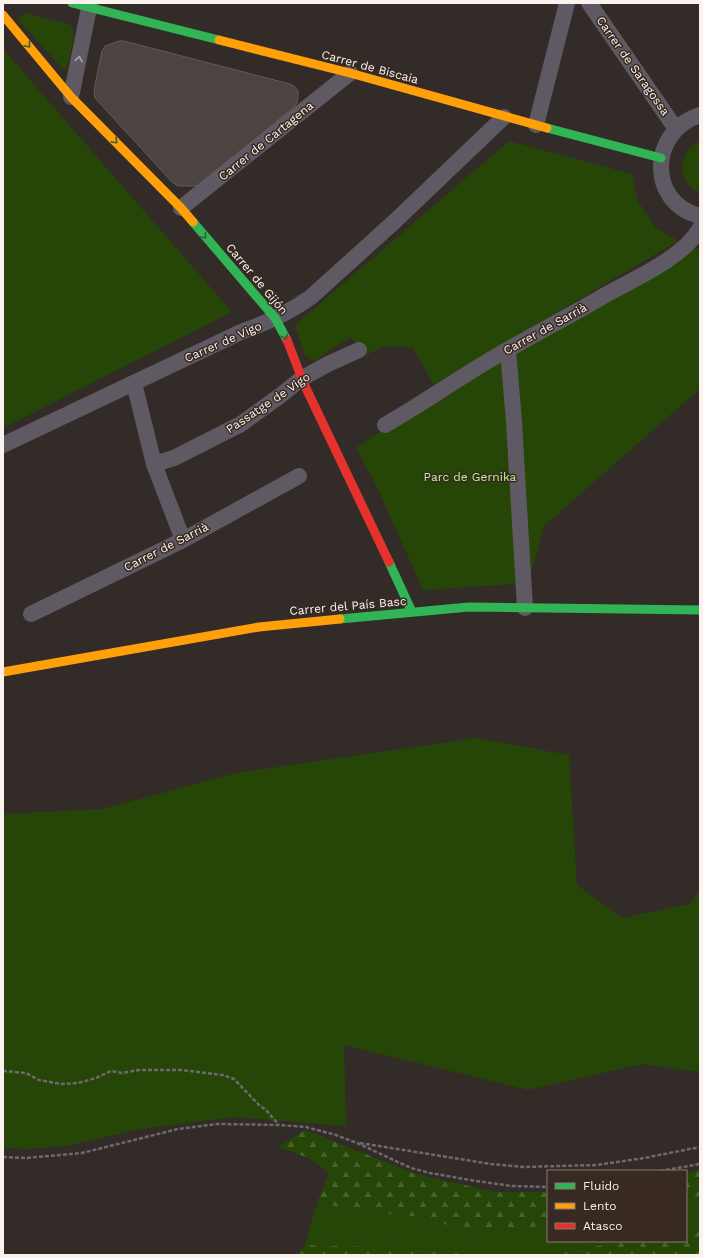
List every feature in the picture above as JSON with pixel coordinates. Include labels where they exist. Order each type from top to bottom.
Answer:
[{"type":"street","name":"Carrer de Biscaia","points":[[72,3],[90,5],[350,73],[504,117],[661,158]]},
{"type":"street","points":[[536,125],[567,3]]},
{"type":"street","name":"Carrer de Saragossa","points":[[589,3],[676,129]]},
{"type":"street","points":[[71,97],[90,5]]},
{"type":"street","name":"Carrer de Gijón","points":[[3,15],[71,97],[181,208],[275,318],[283,330],[301,379],[412,612]]},
{"type":"street","name":"Carrer de Cartagena","points":[[181,208],[350,73]]},
{"type":"street","points":[[700,112],[687,120],[669,137],[661,158],[662,179],[671,197],[686,211],[700,216]]},
{"type":"street","name":"Carrer de Vigo","points":[[3,445],[240,332],[289,312],[311,297],[394,222],[504,117]]},
{"type":"street","name":"Carrer de Sarrià","points":[[385,425],[417,407],[431,396],[508,350],[668,260],[698,236]]},
{"type":"street","name":"Passatge de Vigo","points":[[154,464],[174,458],[241,424],[301,379],[328,364],[359,350]]},
{"type":"street","points":[[508,350],[514,422],[525,608]]},
{"type":"street","points":[[134,383],[154,464],[183,540]]},
{"type":"street","name":"Carrer de Sarrià","points":[[31,614],[183,540],[299,476]]},
{"type":"street","name":"Carrer del País Basc","points":[[3,672],[259,626],[412,612],[469,607],[700,610]]},
{"type":"path","points":[[3,1071],[26,1074],[39,1080],[61,1084],[78,1083],[96,1078],[111,1071],[122,1073],[147,1070],[181,1070],[223,1075],[234,1079],[259,1105],[266,1110],[278,1125]]},
{"type":"path","points":[[3,1157],[26,1158],[82,1153],[178,1129],[218,1124],[278,1125],[306,1127],[336,1135],[411,1168],[476,1181],[512,1186],[547,1187]]},
{"type":"path","points":[[357,1143],[492,1164],[524,1167],[597,1165],[700,1147]]},
{"type":"path","points":[[666,1170],[700,1164]]},
{"type":"green space","points":[[26,13],[71,25],[73,29],[73,40],[66,69],[63,69],[19,21],[20,16]]},
{"type":"green space","points":[[3,49],[232,312],[3,428]]},
{"type":"green space","points":[[509,141],[632,174],[638,201],[656,228],[678,241],[434,385],[413,348],[385,346],[364,356],[351,337],[314,361],[305,356],[295,325]]},
{"type":"green space","points":[[700,141],[700,193],[692,188],[687,182],[682,167],[683,159],[687,152],[692,146]]},
{"type":"green space","name":"Parc de Gernika","points":[[690,249],[700,249],[700,389],[544,526],[528,583],[423,590],[377,487],[356,448],[423,402]]},
{"type":"green space","points":[[477,738],[569,755],[577,885],[622,918],[690,904],[700,890],[700,1072],[642,1064],[528,1090],[344,1045],[346,1126],[233,1117],[140,1129],[67,1146],[28,1149],[3,1148],[3,814],[102,809],[236,773]]},
{"type":"green space","points":[[305,1130],[416,1174],[495,1192],[547,1192],[547,1223],[524,1230],[470,1233],[424,1217],[372,1213],[317,1203],[329,1173],[311,1159],[278,1147]]},
{"type":"green space","points":[[700,1169],[700,1196],[687,1198],[687,1173]]},
{"type":"green space","points":[[700,1196],[700,1229],[687,1232],[687,1198]]},
{"type":"green space","points":[[317,1203],[372,1213],[424,1217],[470,1233],[524,1230],[547,1223],[547,1242],[621,1242],[544,1255],[474,1255],[415,1248],[305,1245]]},
{"type":"green space","points":[[700,1229],[700,1255],[544,1255],[621,1242],[687,1242],[687,1232]]},
{"type":"green space","points":[[305,1245],[415,1248],[474,1255],[297,1255]]},
{"type":"building","points":[[119,41],[124,41],[290,84],[298,91],[297,103],[200,185],[178,186],[172,182],[95,98],[94,90],[102,51],[105,46]]},
{"type":"traffic: fast","points":[[72,3],[219,40]]},
{"type":"traffic: fast","points":[[547,128],[661,158]]},
{"type":"traffic: fast","points":[[193,222],[275,318],[287,340]]},
{"type":"traffic: fast","points":[[389,562],[412,612]]},
{"type":"traffic: fast","points":[[340,619],[469,607],[700,610]]},
{"type":"traffic: slow","points":[[3,15],[71,97],[193,222]]},
{"type":"traffic: slow","points":[[219,40],[350,73],[547,128]]},
{"type":"traffic: slow","points":[[3,672],[259,627],[340,619]]},
{"type":"traffic: jam","points":[[287,340],[304,384],[389,562]]}]
